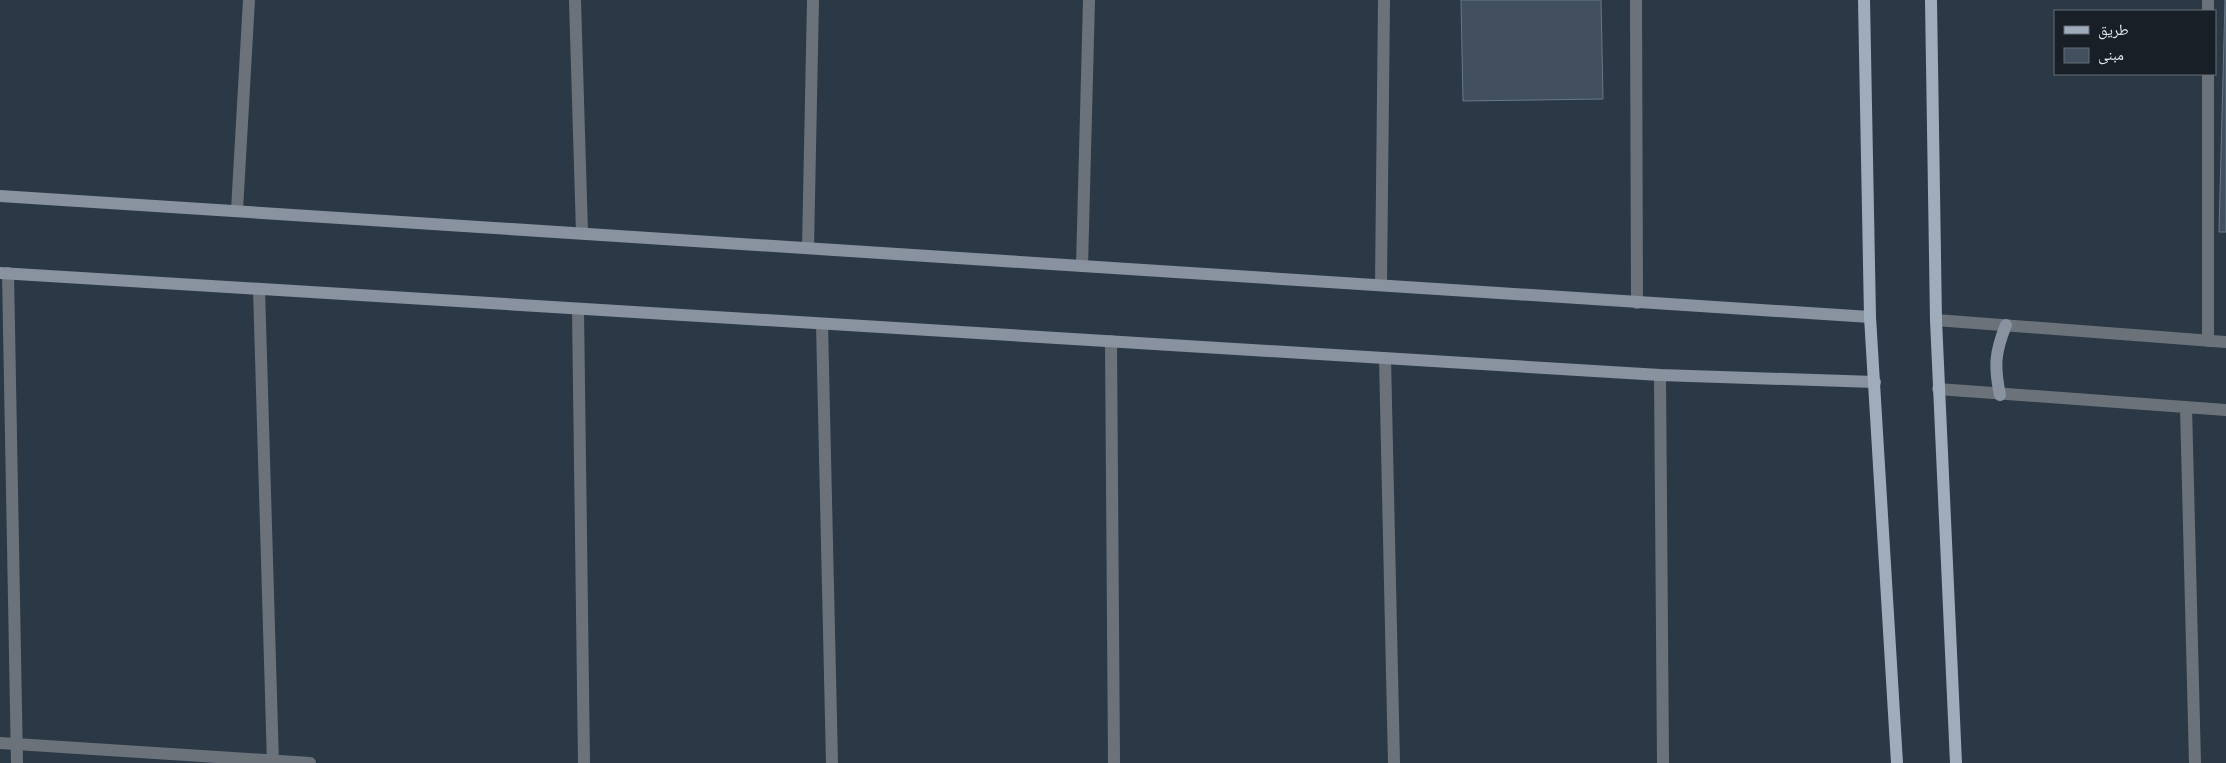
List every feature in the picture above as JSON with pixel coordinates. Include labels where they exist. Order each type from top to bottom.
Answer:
[{"type":"main road","points":[[1864,0],[1870,317],[1897,763]]},
{"type":"main road","points":[[1931,0],[1938,389],[1956,763]]},
{"type":"street","points":[[237,210],[249,0]]},
{"type":"street","points":[[575,0],[582,233]]},
{"type":"street","points":[[808,248],[813,0]]},
{"type":"street","points":[[1082,266],[1089,0]]},
{"type":"street","points":[[1381,285],[1384,0]]},
{"type":"street","points":[[1636,0],[1637,303]]},
{"type":"street","points":[[2208,75],[2208,341]]},
{"type":"street","points":[[0,196],[1870,317]]},
{"type":"street","points":[[17,763],[4,273],[1660,375],[1875,382]]},
{"type":"street","points":[[259,289],[273,762]]},
{"type":"street","points":[[578,309],[584,763]]},
{"type":"street","points":[[1936,320],[2226,342]]},
{"type":"street","points":[[822,324],[832,763]]},
{"type":"street","points":[[2000,395],[1995,369],[1997,347],[2006,325]]},
{"type":"street","points":[[1110,341],[1114,763]]},
{"type":"street","points":[[1385,358],[1394,763]]},
{"type":"street","points":[[1660,375],[1663,763]]},
{"type":"street","points":[[1938,389],[2226,410]]},
{"type":"street","points":[[2186,407],[2195,763]]},
{"type":"street","points":[[0,743],[310,763]]},
{"type":"building","points":[[1461,0],[1601,0],[1603,99],[1463,101]]},
{"type":"building","points":[[2225,0],[2226,232],[2219,232]]}]
